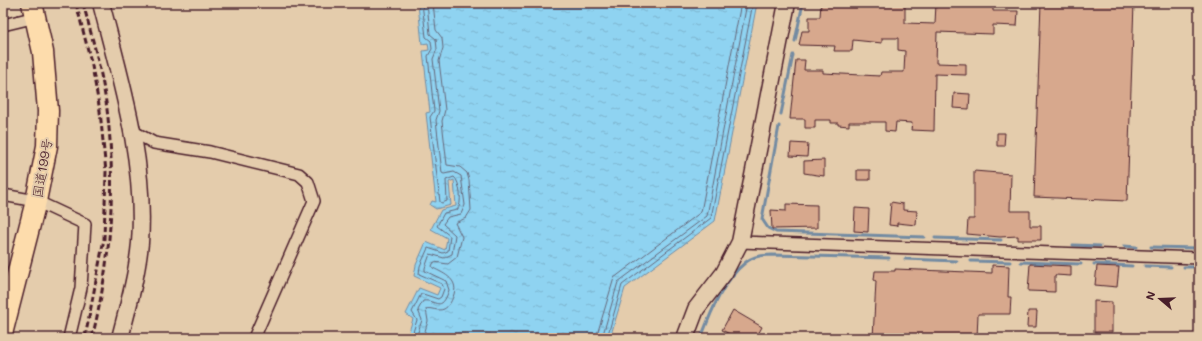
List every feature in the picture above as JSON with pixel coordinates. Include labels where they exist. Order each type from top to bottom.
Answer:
[{"type":"highway","name":"国道199号","points":[[3,290],[32,200],[47,146],[48,111],[43,52],[28,11]]},
{"type":"highway","name":"国道199号","points":[[4,324],[32,200]]},
{"type":"street","points":[[100,3],[134,132],[142,202],[140,243],[135,277],[120,338]]},
{"type":"street","points":[[685,338],[696,309],[724,273],[740,242],[787,3]]},
{"type":"street","points":[[3,25],[28,11]]},
{"type":"street","points":[[134,132],[154,143],[210,152],[298,174],[308,182],[314,201],[254,338]]},
{"type":"street","points":[[3,195],[32,200],[85,224],[80,288],[69,338]]},
{"type":"street","points":[[740,242],[1199,258]]},
{"type":"water","points":[[415,3],[757,3],[715,221],[625,288],[610,338],[407,338],[413,319],[406,314],[419,288],[437,295],[440,288],[414,276],[416,265],[426,242],[445,250],[447,238],[431,229],[441,210],[456,206],[454,180],[449,182],[451,205],[436,209],[430,205],[432,201],[436,202],[426,113],[430,112],[423,51],[429,50],[428,43],[422,44],[418,4]]},
{"type":"building","points":[[821,3],[905,3],[905,23],[935,24],[936,3],[993,3],[993,11],[1018,11],[1017,26],[993,25],[993,34],[937,32],[936,63],[966,64],[966,75],[935,74],[934,131],[911,130],[912,123],[896,122],[895,132],[885,131],[885,122],[849,122],[849,126],[831,123],[831,120],[815,120],[815,128],[805,128],[805,119],[790,119],[796,60],[805,60],[804,70],[823,70],[823,73],[880,76],[881,72],[904,72],[905,51],[898,50],[898,38],[882,38],[882,43],[853,40],[852,51],[834,51],[835,46],[799,45],[802,31],[809,31],[809,17],[820,17]]},
{"type":"building","points":[[1041,3],[1134,3],[1127,201],[1034,197]]},
{"type":"building","points":[[954,93],[970,94],[969,109],[953,108]]},
{"type":"building","points":[[997,133],[1005,133],[1004,146],[997,146]]},
{"type":"building","points":[[791,143],[808,144],[807,157],[790,156]]},
{"type":"building","points":[[824,160],[824,176],[804,173],[804,161]]},
{"type":"building","points":[[857,170],[870,170],[870,180],[857,180]]},
{"type":"building","points":[[974,171],[1011,174],[1010,211],[1030,211],[1030,226],[1041,226],[1041,240],[1018,240],[1018,236],[1000,237],[967,234],[968,219],[974,219]]},
{"type":"building","points":[[891,202],[903,204],[903,210],[917,211],[916,225],[897,223],[897,226],[889,225]]},
{"type":"building","points":[[786,204],[817,205],[817,228],[772,229],[771,210],[786,211]]},
{"type":"building","points":[[855,208],[869,209],[868,232],[854,231]]},
{"type":"building","points":[[1030,264],[1071,266],[1071,276],[1055,275],[1055,292],[1028,291]]},
{"type":"building","points":[[992,265],[1009,266],[1008,297],[1011,297],[1010,314],[978,314],[977,338],[873,338],[876,281],[874,280],[875,271],[895,271],[895,269],[992,273]]},
{"type":"building","points":[[1097,266],[1119,267],[1117,287],[1095,285]]},
{"type":"building","points":[[1094,301],[1112,302],[1112,332],[1094,332]]},
{"type":"building","points":[[733,310],[762,327],[756,338],[737,338],[722,330]]},
{"type":"building","points":[[1028,311],[1037,311],[1036,327],[1027,327]]},
{"type":"waterway","points":[[795,41],[803,3]]},
{"type":"waterway","points":[[781,114],[793,55]]},
{"type":"waterway","points":[[779,126],[762,219],[768,228],[776,232],[924,237]]},
{"type":"waterway","points":[[935,238],[1001,240]]},
{"type":"waterway","points":[[1073,245],[1100,246]]},
{"type":"waterway","points":[[1124,246],[1136,247]]},
{"type":"waterway","points":[[1151,247],[1199,248]]},
{"type":"waterway","points":[[701,338],[724,287],[738,269],[752,258],[772,255],[889,258]]},
{"type":"waterway","points":[[905,259],[957,261]]},
{"type":"waterway","points":[[971,261],[1010,262]]},
{"type":"waterway","points":[[1021,262],[1081,264]]},
{"type":"waterway","points":[[1094,264],[1132,266]]},
{"type":"waterway","points":[[1145,266],[1171,267]]},
{"type":"waterway","points":[[1184,267],[1199,267]]},
{"type":"railway","points":[[76,3],[92,66],[100,111],[106,172],[104,239],[85,338]]},
{"type":"railway","points":[[83,3],[104,89],[108,118],[111,174],[110,229],[107,257],[92,338]]}]
